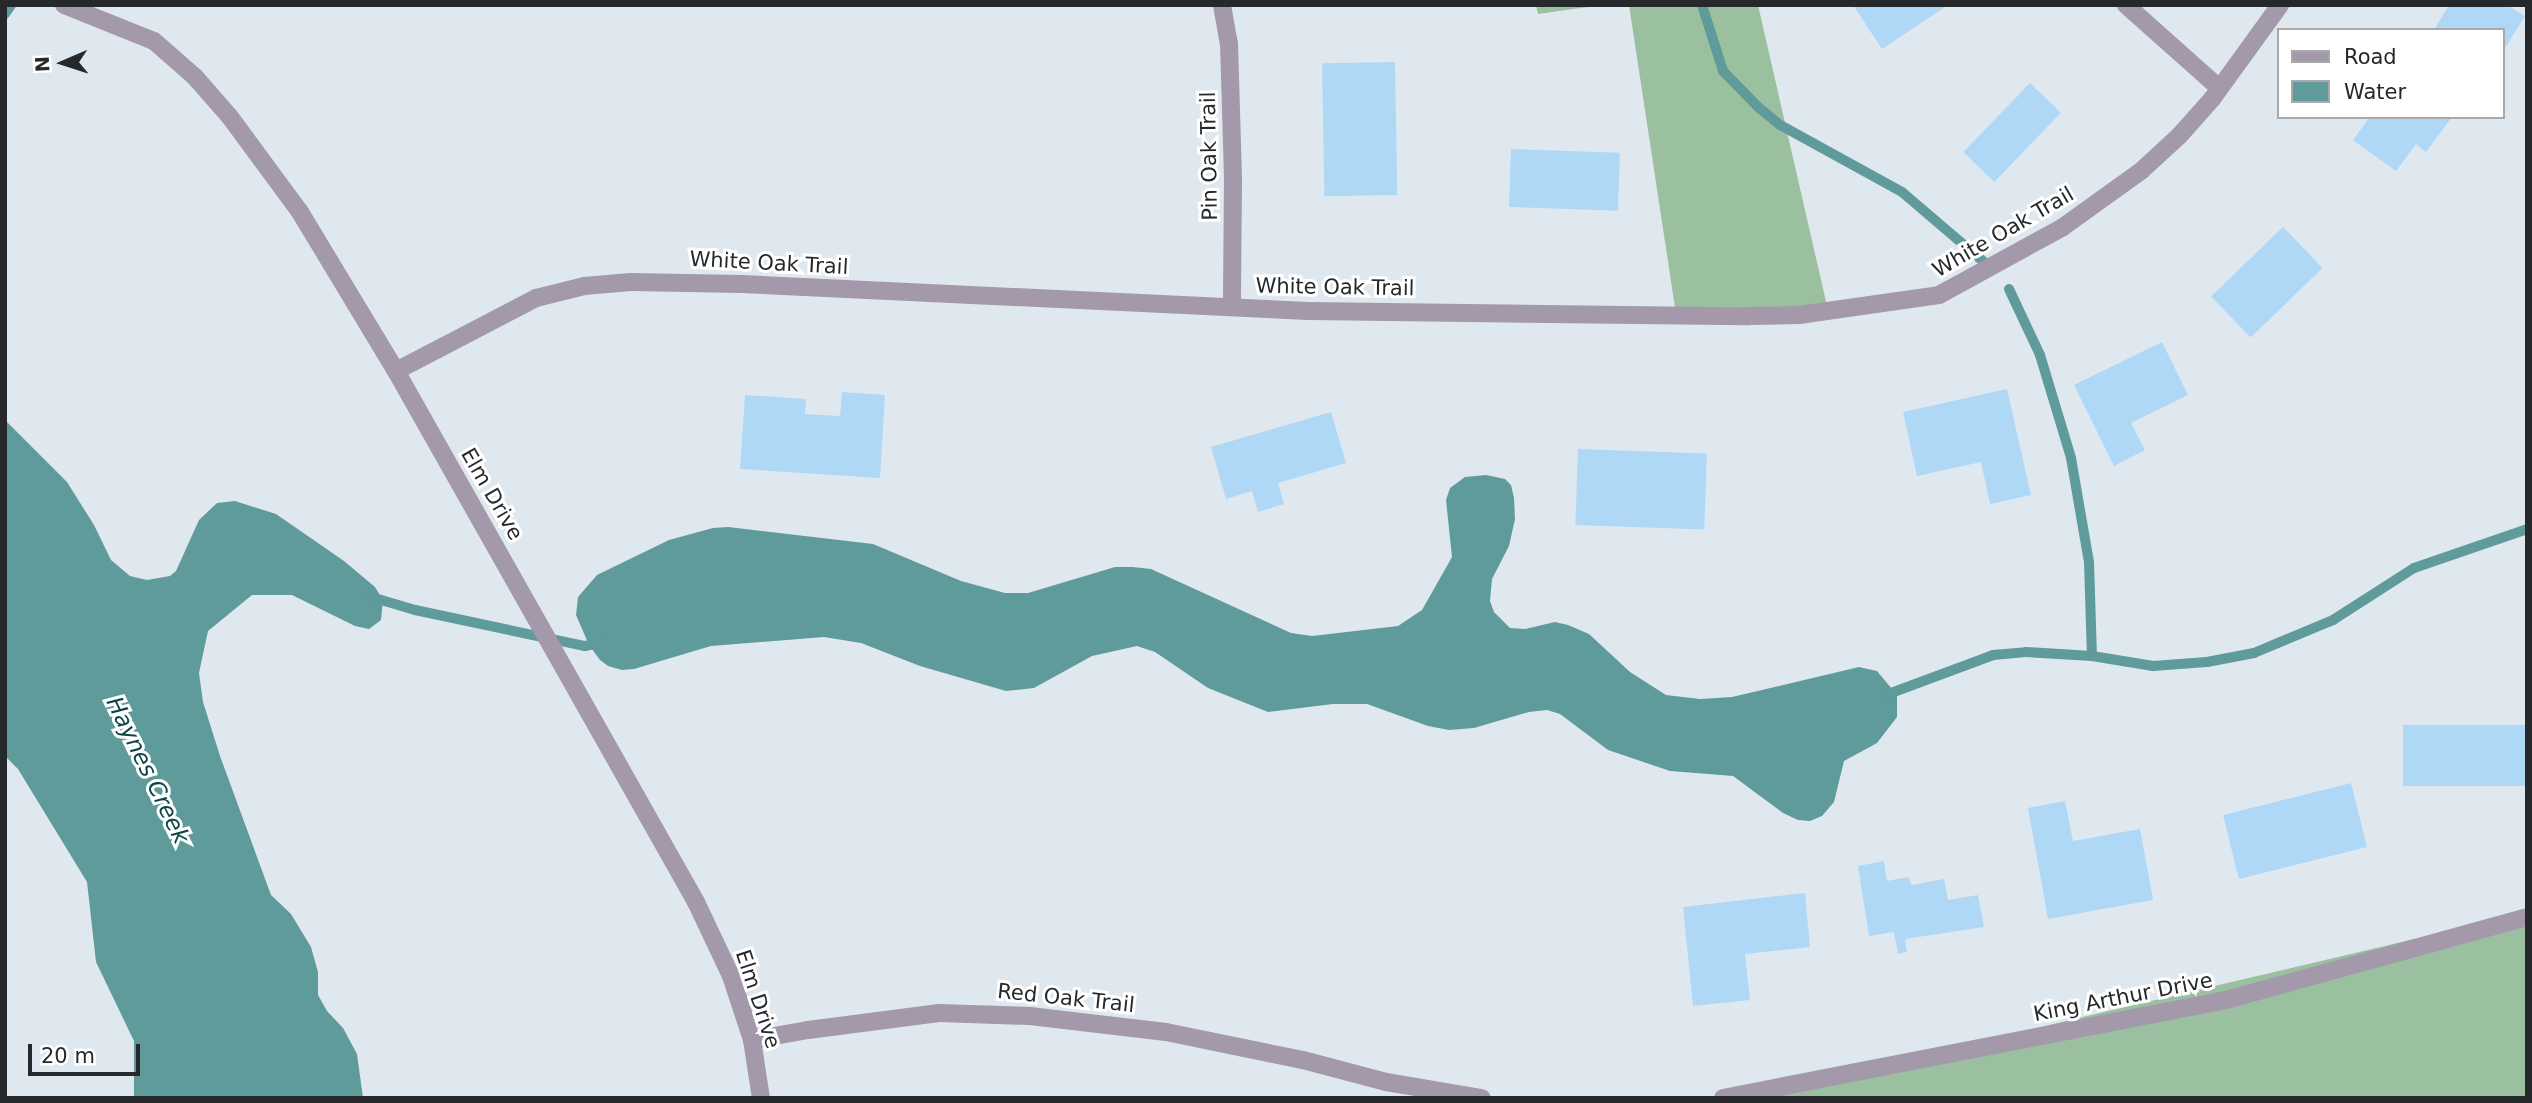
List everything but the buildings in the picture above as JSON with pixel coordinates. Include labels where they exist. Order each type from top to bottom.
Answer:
[{"type":"street","name":"Elm Drive","points":[[64,5],[154,41],[195,77],[267,164],[300,212],[396,371],[696,902],[731,976],[752,1040],[761,1098]]},
{"type":"street","name":"Pin Oak Trail","points":[[1222,5],[1229,43],[1233,180],[1232,307]]},
{"type":"street","points":[[2126,5],[2219,88]]},
{"type":"street","name":"White Oak Trail","points":[[396,371],[536,298],[584,286],[631,282],[730,284],[1232,307],[1748,316],[1799,315],[1939,295],[2063,227],[2141,171],[2180,135],[2219,88],[2280,5]]},
{"type":"street","name":"King Arthur Drive","points":[[1723,1098],[2202,1006],[2527,917]]},
{"type":"street","name":"Red Oak Trail","points":[[752,1040],[900,1017],[984,1013],[1166,1032],[1372,1078],[1482,1098]]},
{"type":"green space","points":[[1536,5],[1602,5],[1538,14]]},
{"type":"green space","points":[[1629,5],[1758,5],[1827,306],[1676,314]]},
{"type":"green space","points":[[2527,914],[2527,1098],[1738,1098],[2508,917]]},
{"type":"water","name":"Haynes Creek","points":[[5,420],[67,482],[94,525],[111,560],[130,576],[147,580],[170,576],[176,571],[199,520],[217,503],[235,501],[276,514],[344,561],[375,587],[383,600],[381,620],[369,629],[355,626],[292,595],[252,595],[208,631],[199,673],[203,702],[220,756],[271,895],[291,914],[311,947],[318,972],[318,995],[327,1011],[343,1028],[357,1054],[363,1098],[134,1098],[134,1041],[96,962],[87,882],[18,769],[5,756]]},
{"type":"water","points":[[1486,475],[1505,479],[1511,485],[1514,498],[1515,519],[1509,546],[1492,579],[1490,601],[1494,612],[1510,628],[1525,629],[1555,622],[1568,625],[1589,634],[1630,672],[1666,695],[1700,699],[1732,697],[1859,667],[1877,671],[1897,695],[1897,717],[1877,743],[1844,761],[1834,802],[1822,816],[1810,821],[1798,820],[1783,813],[1733,776],[1670,771],[1608,750],[1560,714],[1547,710],[1529,712],[1474,728],[1449,730],[1428,726],[1367,704],[1333,704],[1268,712],[1208,688],[1155,652],[1137,646],[1092,656],[1034,688],[1006,691],[920,666],[861,643],[824,637],[711,646],[634,669],[622,670],[608,666],[600,660],[589,645],[576,615],[578,597],[597,575],[669,540],[713,528],[728,527],[873,544],[961,581],[1005,593],[1028,593],[1115,567],[1133,567],[1151,569],[1291,633],[1312,636],[1398,626],[1422,610],[1452,557],[1446,500],[1450,488],[1465,477]]},
{"type":"waterway","points":[[5,14],[11,5]]},
{"type":"waterway","points":[[1702,5],[1723,71],[1758,107],[1780,125],[1902,192],[1984,262]]},
{"type":"waterway","points":[[2009,289],[2040,355],[2071,458],[2089,562],[2092,656]]},
{"type":"waterway","points":[[1883,696],[1993,655],[2026,652],[2092,656],[2153,666],[2207,662],[2254,653],[2333,620],[2414,568],[2527,529]]},
{"type":"waterway","points":[[371,597],[415,610],[585,646],[600,643]]}]
